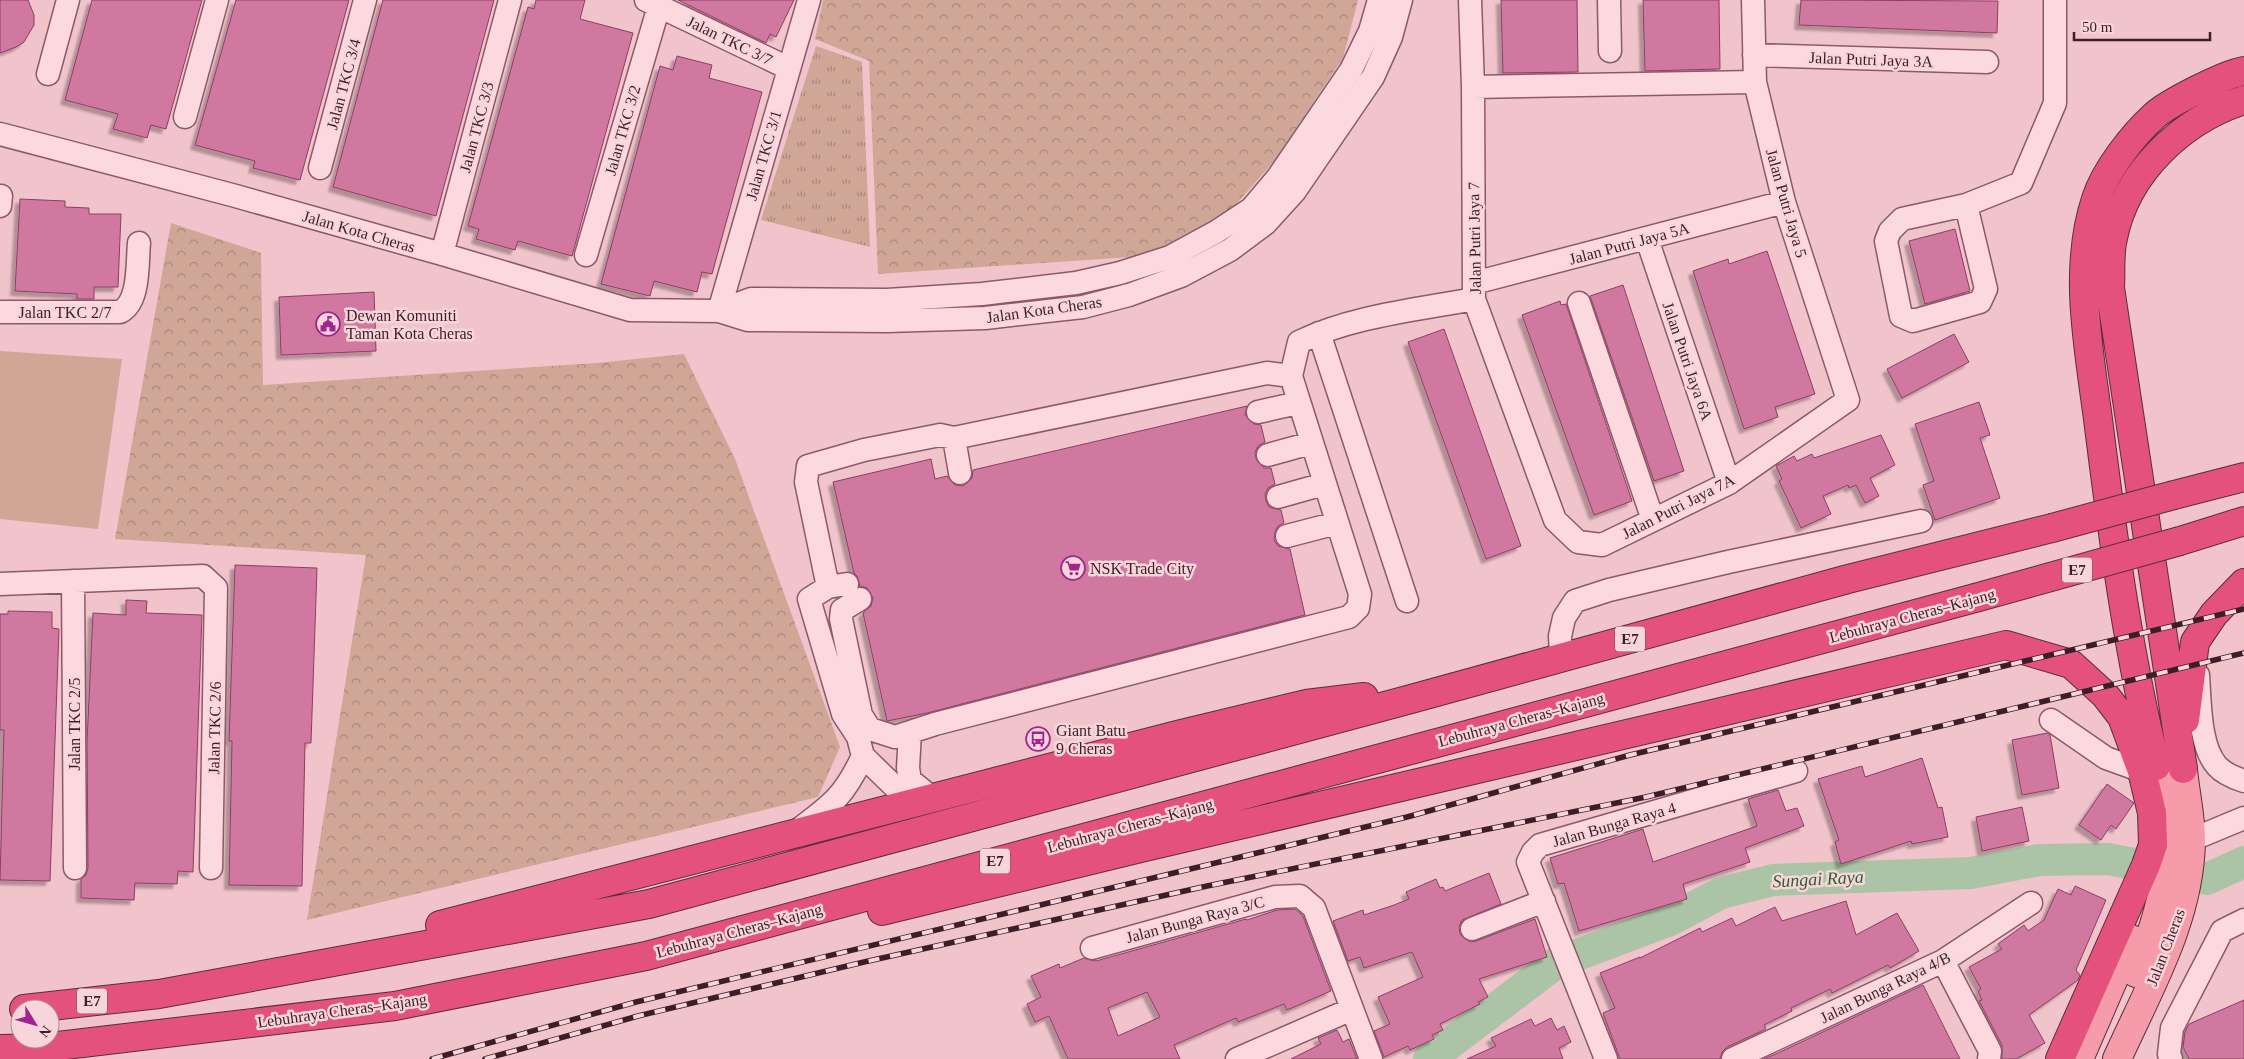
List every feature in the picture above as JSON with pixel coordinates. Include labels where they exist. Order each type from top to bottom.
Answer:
[{"type":"highway","points":[[2161,772],[2136,677],[2106,480],[2085,308],[2086,243],[2096,198],[2119,156],[2154,115],[2197,90],[2233,73],[2244,71]]},
{"type":"highway","points":[[2161,772],[2110,288],[2112,239],[2123,204],[2142,171],[2173,139],[2200,119],[2244,100]]},
{"type":"highway","name":"E7","points":[[60,1005],[159,994],[649,904],[1848,579],[2244,477]]},
{"type":"highway","name":"Lebuhraya Cheras–Kajang","points":[[0,1049],[41,1048],[395,1006],[646,956],[1975,598],[2180,541],[2244,521]]},
{"type":"highway","points":[[2060,1059],[2146,865],[2153,845],[2152,813],[2161,772],[2186,704],[2195,642],[2214,614],[2244,583]]},
{"type":"highway","points":[[646,956],[702,954],[1132,850],[2006,645],[2071,664],[2105,695],[2161,772]]},
{"type":"highway","points":[[159,994],[343,943],[419,930],[1070,762],[1306,704],[1370,696],[1411,699]]},
{"type":"main road","name":"Jalan Cheras","points":[[2117,1059],[2169,945],[2183,900],[2191,840],[2161,772]]},
{"type":"main road","name":"Jalan Cheras","points":[[2098,1059],[2150,943],[2166,877],[2166,825],[2161,772]]},
{"type":"main road","points":[[2079,1059],[2136,929],[2166,877]]},
{"type":"street","points":[[48,74],[68,0]]},
{"type":"street","points":[[185,117],[217,0]]},
{"type":"street","name":"Jalan TKC 3/4","points":[[320,168],[365,0]]},
{"type":"street","name":"Jalan TKC 3/3","points":[[442,254],[510,0]]},
{"type":"street","name":"Jalan TKC 3/1","points":[[720,311],[808,0]]},
{"type":"street","name":"Jalan Kota Cheras","points":[[720,311],[751,299],[887,300],[982,294],[1076,283],[1120,273],[1170,257],[1216,232],[1251,209],[1278,177],[1351,70],[1370,31],[1379,0]]},
{"type":"street","name":"Jalan Kota Cheras","points":[[0,134],[232,195],[442,254],[630,310],[720,311],[748,320],[887,321],[985,318],[1083,306],[1129,295],[1181,276],[1230,250],[1265,224],[1295,191],[1373,77],[1391,37],[1401,0]]},
{"type":"street","name":"Jalan Putri Jaya 7","points":[[1470,0],[1473,87],[1474,291],[1555,520],[1578,542]]},
{"type":"street","points":[[1609,0],[1610,50]]},
{"type":"street","name":"Jalan Putri Jaya 5","points":[[1753,0],[1755,82],[1784,202],[1848,400]]},
{"type":"street","points":[[1966,205],[1986,289],[1980,302],[1913,321],[1901,316],[1886,241],[1890,231],[1902,219],[1966,205],[2021,183],[2055,103],[2055,0]]},
{"type":"street","name":"Jalan TKC 3/7","points":[[652,3],[788,68]]},
{"type":"street","name":"Jalan TKC 3/2","points":[[586,255],[652,3]]},
{"type":"street","name":"Jalan Putri Jaya 3A","points":[[1754,56],[1987,62]]},
{"type":"street","points":[[1473,87],[1755,82]]},
{"type":"street","points":[[0,206],[1,196]]},
{"type":"street","name":"Jalan Putri Jaya 5A","points":[[1291,376],[1298,342],[1319,332],[1387,316],[1646,239],[1784,202]]},
{"type":"street","name":"Jalan Putri Jaya 6A","points":[[1646,239],[1729,483]]},
{"type":"street","name":"Jalan TKC 2/7","points":[[0,312],[120,312],[128,308],[133,300],[139,243]]},
{"type":"street","points":[[1579,303],[1653,520]]},
{"type":"street","points":[[1319,332],[1407,601]]},
{"type":"street","points":[[794,834],[832,805],[845,791],[861,736],[841,619],[845,590],[806,482],[808,466],[873,448],[940,435],[954,438],[1267,373],[1291,376],[1360,594],[1358,608],[1349,617],[910,732],[895,738],[870,729],[861,736]]},
{"type":"street","name":"Jalan Putri Jaya 7A","points":[[1578,542],[1602,545],[1729,483],[1848,400]]},
{"type":"street","points":[[1258,412],[1298,403]]},
{"type":"street","points":[[954,438],[960,473]]},
{"type":"street","points":[[1268,455],[1311,443]]},
{"type":"street","points":[[1278,497],[1324,484]]},
{"type":"street","points":[[1562,657],[1560,636],[1564,618],[1575,601],[1609,590],[1728,562],[1921,521]]},
{"type":"street","points":[[1287,536],[1337,523]]},
{"type":"street","name":"Jalan TKC 2/6","points":[[73,581],[203,576],[216,588],[212,868]]},
{"type":"street","points":[[0,584],[73,581]]},
{"type":"street","name":"Jalan TKC 2/5","points":[[73,581],[75,868]]},
{"type":"street","points":[[845,590],[809,599],[843,714],[861,736],[888,781],[924,801]]},
{"type":"street","points":[[2195,642],[2206,746],[2217,766],[2234,777],[2244,780]]},
{"type":"street","points":[[2051,720],[2106,758],[2161,772]]},
{"type":"street","points":[[910,732],[908,768],[910,780],[924,801]]},
{"type":"street","name":"Jalan Bunga Raya 4","points":[[1606,1059],[1528,862],[1532,852],[1540,845],[1796,771]]},
{"type":"street","points":[[2191,840],[2244,818]]},
{"type":"street","name":"Jalan Bunga Raya 3/C","points":[[1092,948],[1275,897],[1300,896],[1314,908],[1352,1009]]},
{"type":"street","points":[[1472,929],[1544,902]]},
{"type":"street","name":"Jalan Bunga Raya 4/B","points":[[1733,1059],[1943,961],[2031,903]]},
{"type":"street","points":[[2171,1059],[2169,1054],[2172,1028],[2222,931],[2244,920]]},
{"type":"street","points":[[1943,961],[1990,1051],[1989,1059]]},
{"type":"street","points":[[1237,1059],[1352,1009],[1371,1059]]},
{"type":"green space","points":[[823,0],[1358,0],[1343,58],[1275,160],[1230,211],[1146,256],[878,274],[869,61],[815,39]]},
{"type":"green space","points":[[816,46],[862,62],[870,247],[761,220]]},
{"type":"green space","points":[[171,223],[261,253],[263,385],[597,363],[684,354],[735,459],[840,747],[818,797],[307,920],[366,555],[115,539]]},
{"type":"green space","points":[[0,351],[122,359],[98,529],[0,519]]},
{"type":"building","points":[[0,0],[28,0],[34,15],[34,25],[24,42],[0,53]]},
{"type":"building","points":[[92,0],[202,0],[166,129],[151,125],[147,138],[113,129],[118,114],[65,100]]},
{"type":"building","points":[[236,0],[349,0],[300,180],[253,168],[255,161],[195,145]]},
{"type":"building","points":[[383,0],[494,0],[436,216],[333,187]]},
{"type":"building","points":[[536,0],[585,0],[580,19],[633,33],[572,256],[518,241],[515,250],[476,239],[479,229],[468,226],[528,7],[534,9]]},
{"type":"building","points":[[678,0],[794,0],[776,37],[770,34],[766,43]]},
{"type":"building","points":[[1501,0],[1577,0],[1578,72],[1503,73]]},
{"type":"building","points":[[1643,0],[1719,0],[1720,69],[1645,71]]},
{"type":"building","points":[[1801,0],[1998,1],[1997,33],[1799,25]]},
{"type":"building","points":[[677,56],[712,65],[709,78],[762,92],[712,274],[702,272],[697,292],[654,281],[650,296],[601,284],[660,66],[673,70]]},
{"type":"building","points":[[20,199],[65,201],[65,207],[89,208],[89,214],[121,214],[118,287],[94,287],[94,299],[77,299],[77,294],[15,291]]},
{"type":"building","points":[[1955,229],[1970,291],[1925,304],[1909,241]]},
{"type":"building","points":[[1767,251],[1815,394],[1775,407],[1778,417],[1744,429],[1693,271],[1728,259],[1729,264]]},
{"type":"building","points":[[1623,285],[1684,471],[1654,481],[1590,296]]},
{"type":"building","name":"Dewan Komuniti Taman Kota Cheras","points":[[374,292],[376,351],[281,355],[279,297]]},
{"type":"building","points":[[1560,301],[1561,305],[1566,304],[1632,501],[1594,515],[1522,315]]},
{"type":"building","points":[[1444,329],[1521,546],[1486,559],[1408,342]]},
{"type":"building","points":[[1954,334],[1969,362],[1902,398],[1887,369]]},
{"type":"building","points":[[1979,402],[1990,435],[1980,438],[2000,498],[1935,520],[1923,485],[1934,481],[1915,424]]},
{"type":"building","name":"NSK Trade City","points":[[1247,406],[1245,415],[1254,424],[1261,425],[1265,442],[1258,446],[1255,452],[1256,459],[1264,468],[1271,468],[1275,484],[1268,488],[1265,494],[1266,501],[1269,507],[1281,510],[1284,523],[1278,526],[1274,540],[1278,546],[1290,549],[1305,615],[927,713],[887,721],[863,613],[871,606],[873,598],[867,588],[860,586],[854,573],[833,482],[931,459],[935,479],[947,476],[955,485],[963,486],[972,478],[973,470]]},
{"type":"building","points":[[1881,435],[1895,465],[1870,478],[1879,496],[1865,503],[1856,485],[1849,488],[1848,485],[1823,496],[1831,514],[1801,528],[1779,481],[1782,479],[1776,466],[1794,456],[1797,461],[1812,454],[1814,458]]},
{"type":"building","points":[[235,565],[317,568],[311,743],[305,743],[302,886],[229,885],[232,741],[229,741]]},
{"type":"building","points":[[126,600],[147,601],[146,613],[202,615],[193,872],[178,871],[177,884],[135,883],[134,900],[81,898],[81,879],[86,875],[88,868],[87,742],[93,613],[126,615]]},
{"type":"building","points":[[8,611],[52,612],[52,628],[59,629],[50,881],[0,880],[4,730],[0,730],[0,614],[8,614]]},
{"type":"building","points":[[2047,733],[2050,735],[2059,788],[2022,795],[2012,740]]},
{"type":"building","points":[[1922,758],[1938,808],[1942,807],[1948,837],[1912,844],[1911,841],[1841,864],[1835,842],[1839,840],[1818,779],[1862,766],[1865,777]]},
{"type":"building","points":[[2107,784],[2134,803],[2116,829],[2111,825],[2101,840],[2079,825]]},
{"type":"building","points":[[1778,790],[1786,811],[1797,808],[1804,826],[1745,848],[1750,862],[1683,884],[1687,899],[1579,931],[1564,883],[1558,884],[1550,858],[1643,829],[1653,862],[1757,826],[1748,799]]},
{"type":"building","points":[[2022,807],[2029,841],[1982,851],[1976,817]]},
{"type":"building","points":[[1489,873],[1501,904],[1462,920],[1459,927],[1460,934],[1470,942],[1476,941],[1535,919],[1547,957],[1479,979],[1488,997],[1478,1002],[1480,1004],[1440,1024],[1443,1030],[1432,1035],[1434,1039],[1410,1050],[1408,1046],[1384,1057],[1374,1031],[1390,1024],[1378,997],[1423,977],[1412,952],[1364,968],[1360,957],[1348,961],[1333,921],[1363,910],[1364,915],[1409,899],[1406,892],[1436,879],[1440,888],[1443,887],[1445,891]]},
{"type":"building","points":[[2075,886],[2106,900],[2076,970],[2080,975],[2078,980],[2029,1015],[2045,1043],[2016,1059],[2002,1059],[2002,1045],[1979,1001],[1982,1000],[1978,991],[1981,989],[1969,967],[2002,949],[1998,944],[2024,925],[2028,931],[2044,920],[2058,889],[2071,895]]},
{"type":"building","points":[[1846,901],[1856,935],[1897,913],[1919,951],[1890,968],[1888,965],[1832,993],[1830,989],[1791,1008],[1792,1011],[1764,1025],[1766,1029],[1727,1047],[1722,1052],[1720,1059],[1620,1059],[1603,1013],[1615,1008],[1600,973],[1640,958],[1700,928],[1702,932],[1732,918],[1736,926],[1775,907],[1782,921]]},
{"type":"building","points":[[1295,909],[1303,916],[1331,991],[1287,1010],[1284,1004],[1238,1022],[1236,1018],[1174,1045],[1180,1059],[1068,1059],[1049,1016],[1035,1022],[1027,1004],[1041,997],[1031,976],[1059,964],[1060,968],[1084,958],[1096,961],[1277,910]],"holes":[[[1147,992],[1160,1017],[1118,1036],[1108,1008]]]},
{"type":"building","points":[[1923,985],[1960,1059],[1764,1059],[1778,1053]]},
{"type":"building","points":[[2244,1000],[2244,1059],[2189,1059],[2183,1047],[2185,1032],[2189,1024]]},
{"type":"building","points":[[1551,1018],[1557,1030],[1564,1026],[1571,1042],[1559,1048],[1563,1059],[1467,1059],[1496,1046],[1491,1038],[1531,1019],[1535,1026]]},
{"type":"building","points":[[1337,1030],[1343,1042],[1349,1039],[1357,1059],[1291,1059],[1321,1044],[1318,1038]]},
{"type":"waterway","name":"Sungai Raya","points":[[1429,1059],[1556,963],[1670,920],[1721,893],[1773,880],[1971,873],[2039,860],[2108,859],[2134,864]]},
{"type":"waterway","name":"Sungai Raya","points":[[2207,879],[2244,862]]},
{"type":"railway","points":[[432,1059],[636,1002],[1407,817],[1630,755],[2244,609]]},
{"type":"railway","points":[[485,1059],[638,1016],[864,962],[1207,886],[1646,797],[2244,653]]},
{"type":"place","name":"Dewan Komuniti Taman Kota Cheras","points":[[328,324]]},
{"type":"place","name":"NSK Trade City","points":[[1073,568]]},
{"type":"place","name":"Giant Batu 9 Cheras","points":[[1038,739]]}]
